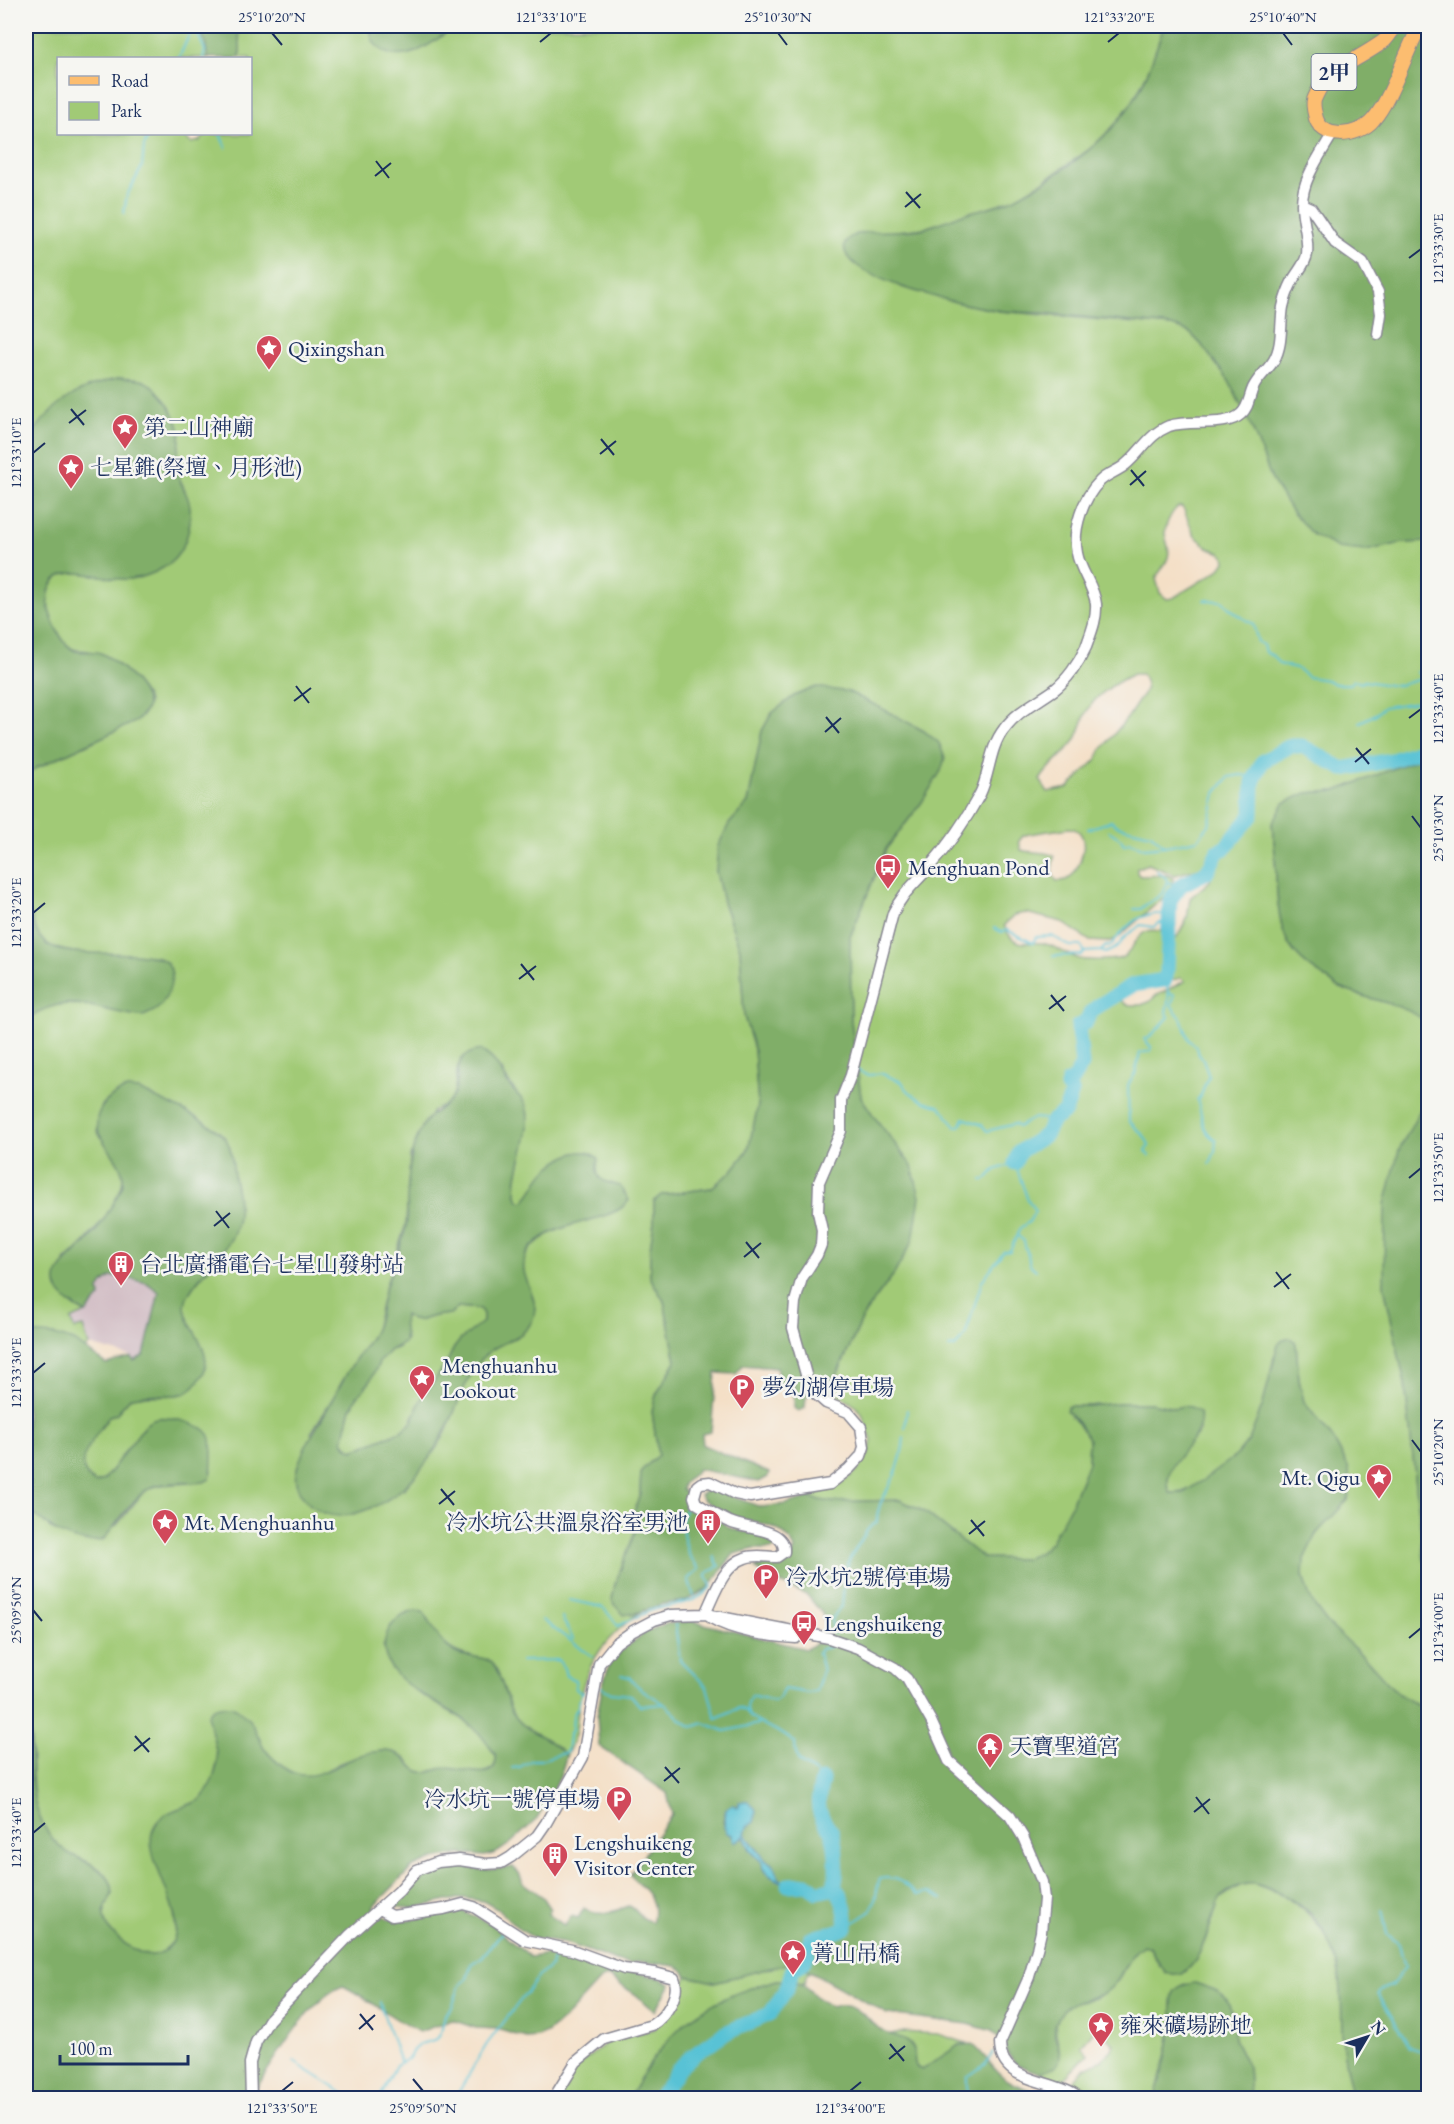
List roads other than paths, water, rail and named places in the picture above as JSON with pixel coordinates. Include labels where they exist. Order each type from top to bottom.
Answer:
[{"type":"main road","name":"2甲","points":[[1396,26],[1385,40],[1325,77],[1313,107],[1320,127],[1333,133],[1349,134],[1373,121],[1383,105],[1420,26]]},
{"type":"street","points":[[705,1614],[731,1567],[742,1558],[777,1557],[784,1552],[785,1548],[781,1540],[762,1528],[742,1527],[731,1523],[696,1503],[694,1497],[697,1486],[710,1482],[735,1494],[750,1497],[830,1484],[861,1456],[864,1447],[861,1427],[848,1412],[826,1403],[810,1389],[793,1328],[795,1302],[802,1278],[821,1245],[822,1230],[818,1212],[819,1182],[841,1131],[841,1100],[851,1075],[893,913],[903,894],[930,866],[981,792],[992,753],[1003,730],[1027,706],[1054,690],[1072,671],[1084,650],[1095,621],[1096,603],[1077,554],[1076,538],[1078,520],[1088,496],[1101,480],[1125,465],[1155,433],[1170,426],[1189,422],[1233,419],[1242,414],[1249,403],[1253,387],[1274,360],[1280,340],[1285,298],[1307,256],[1302,204],[1308,177],[1333,133]]},
{"type":"street","points":[[1302,204],[1311,208],[1335,243],[1363,263],[1378,292],[1381,314],[1378,334]]},
{"type":"street","points":[[705,1614],[724,1626],[805,1642],[810,1635]]},
{"type":"street","points":[[705,1614],[782,1632],[796,1638]]},
{"type":"street","points":[[251,2098],[250,2062],[256,2042],[269,2020],[350,1935],[399,1891],[417,1870],[438,1862],[459,1860],[486,1864],[501,1863],[512,1857],[537,1836],[583,1757],[599,1664],[616,1643],[654,1620],[671,1615],[705,1614],[830,1638],[858,1648],[895,1668],[907,1678],[931,1721],[949,1761],[1010,1815],[1023,1838],[1042,1882],[1044,1899],[1041,1932],[1029,1977],[1000,2043],[1000,2053],[1011,2071],[1064,2089],[1079,2098]]},
{"type":"street","points":[[780,1637],[806,1639],[810,1635]]},
{"type":"street","points":[[380,1909],[392,1916],[463,1904],[474,1907],[525,1940],[572,1950],[624,1970],[655,1973],[674,1978],[677,1985],[676,1994],[659,2021],[604,2039],[576,2062],[554,2098]]},
{"type":"water","points":[[739,1802],[748,1802],[757,1810],[754,1822],[747,1827],[745,1834],[766,1861],[772,1863],[779,1878],[788,1885],[765,1871],[762,1862],[751,1851],[744,1836],[734,1842],[732,1835],[727,1833],[724,1827],[726,1809],[733,1804],[736,1807],[739,1806]]},
{"type":"waterway","points":[[179,57],[193,26]]},
{"type":"waterway","points":[[194,26],[205,50],[203,57]]},
{"type":"waterway","points":[[124,213],[127,195],[142,167],[144,146],[149,135]]},
{"type":"waterway","points":[[220,135],[226,148]]},
{"type":"waterway","points":[[1204,600],[1222,601],[1253,624],[1258,642],[1263,645],[1265,652],[1273,656],[1279,664],[1296,668],[1308,677],[1327,680],[1335,684],[1351,684],[1354,680],[1361,683],[1364,681],[1396,686],[1421,679],[1428,682]]},
{"type":"waterway","points":[[1417,672],[1426,680]]},
{"type":"waterway","points":[[1360,722],[1384,707],[1417,702],[1428,696]]},
{"type":"waterway","points":[[1015,1163],[1019,1152],[1045,1135],[1053,1120],[1065,1112],[1072,1092],[1067,1087],[1068,1082],[1073,1080],[1082,1065],[1078,1026],[1086,1022],[1090,1013],[1098,1006],[1133,985],[1165,980],[1170,900],[1181,885],[1207,872],[1218,851],[1225,848],[1252,815],[1253,782],[1262,762],[1290,746],[1302,746],[1343,769],[1392,760],[1428,748]]},
{"type":"waterway","points":[[1088,829],[1111,821],[1117,826],[1151,834],[1165,846],[1197,840],[1209,825],[1216,793],[1229,777],[1241,775],[1255,777]]},
{"type":"waterway","points":[[1109,831],[1121,839],[1124,845],[1129,842],[1145,848],[1165,846]]},
{"type":"waterway","points":[[1157,871],[1166,878],[1167,882]]},
{"type":"waterway","points":[[1134,909],[1141,909],[1160,895],[1167,882],[1179,886]]},
{"type":"waterway","points":[[994,928],[1002,932],[1007,930],[1033,943],[1036,937],[1052,936],[1070,946],[1081,946],[1085,952],[1101,951],[1143,916],[1170,915]]},
{"type":"waterway","points":[[1101,951],[1105,953],[1115,949],[1128,934],[1140,925],[1154,927],[1158,923],[1170,923]]},
{"type":"waterway","points":[[1053,956],[1082,955],[1085,952]]},
{"type":"waterway","points":[[1150,1156],[1146,1151],[1149,1145],[1145,1137],[1129,1121],[1128,1085],[1135,1074],[1140,1053],[1151,1051],[1151,1047],[1144,1039],[1149,1038],[1169,1017],[1166,1011],[1169,996],[1165,980]]},
{"type":"waterway","points":[[1170,993],[1175,995],[1171,1005],[1181,1018],[1189,1040],[1197,1047],[1209,1077],[1197,1100],[1207,1132],[1216,1140],[1210,1164]]},
{"type":"waterway","points":[[856,1069],[868,1075],[880,1073],[902,1082],[908,1091],[918,1098],[940,1106],[956,1127],[961,1125],[964,1118],[982,1125],[987,1131],[1015,1124],[1018,1127],[1034,1118],[1044,1119],[1051,1124]]},
{"type":"waterway","points":[[949,1348],[955,1347],[965,1336],[982,1281],[1003,1252],[1010,1251],[1020,1228],[1029,1222],[1035,1211],[1027,1198],[1015,1163],[995,1170],[986,1180],[982,1180]]},
{"type":"waterway","points":[[1018,1236],[1024,1241],[1029,1264],[1036,1270]]},
{"type":"waterway","points":[[905,1428],[907,1410]]},
{"type":"waterway","points":[[834,1634],[831,1620],[842,1605],[849,1560],[868,1529],[877,1522],[881,1503],[898,1465],[904,1437]]},
{"type":"waterway","points":[[688,1504],[681,1519],[689,1555],[699,1569],[688,1579],[695,1600]]},
{"type":"waterway","points":[[569,1600],[603,1607],[618,1626],[652,1610],[691,1601],[705,1593],[712,1586],[706,1574],[719,1566],[714,1557]]},
{"type":"waterway","points":[[562,1618],[573,1639]]},
{"type":"waterway","points":[[542,1620],[593,1657]]},
{"type":"waterway","points":[[675,1624],[680,1660],[707,1687],[716,1718],[739,1708],[746,1711]]},
{"type":"waterway","points":[[822,1780],[798,1759],[795,1743],[756,1721],[748,1714],[747,1709],[752,1695],[774,1701],[779,1698],[784,1689],[809,1693],[816,1691],[823,1670],[818,1653],[821,1649],[830,1647],[830,1644]]},
{"type":"waterway","points":[[521,1661],[558,1660],[566,1676],[575,1680],[576,1689],[581,1693]]},
{"type":"waterway","points":[[621,1675],[629,1677],[692,1727],[704,1723],[725,1731],[758,1724]]},
{"type":"waterway","points":[[601,1687],[611,1693],[631,1695],[640,1706],[663,1704]]},
{"type":"waterway","points":[[512,1768],[520,1767],[532,1760],[567,1752],[573,1716],[581,1694],[584,1692]]},
{"type":"waterway","points":[[822,1780],[819,1806],[821,1816],[834,1839],[836,1853],[834,1888]]},
{"type":"waterway","points":[[846,1927],[866,1915],[872,1908],[880,1879],[896,1879],[917,1895],[929,1892],[942,1899]]},
{"type":"waterway","points":[[659,2098],[678,2069],[691,2057],[723,2034],[770,2014],[787,1988],[792,1971],[803,1962],[808,1954],[811,1938],[837,1932],[846,1927],[844,1906],[840,1895],[834,1888],[817,1892],[808,1884],[788,1885]]},
{"type":"waterway","points":[[1382,1910],[1387,1934],[1399,1944],[1405,1967],[1392,1985],[1378,1994],[1410,2047],[1428,2056]]},
{"type":"waterway","points":[[380,2098],[396,2065],[409,2058],[420,2044],[437,2039],[445,2015],[452,2007],[460,1985],[467,1979],[471,1964],[482,1957],[503,1931]]},
{"type":"waterway","points":[[455,2098],[487,2044],[540,1975],[551,1966],[555,1953]]},
{"type":"waterway","points":[[380,2003],[400,2063]]},
{"type":"waterway","points":[[967,2098],[967,2077],[986,2064],[993,2052]]},
{"type":"waterway","points":[[294,2062],[351,2098]]},
{"type":"waterway","points":[[841,2098],[844,2095],[852,2098]]},
{"type":"place","name":"Qixingshan","points":[[269,371]]},
{"type":"place","name":"第二山神廟","points":[[125,450]]},
{"type":"place","name":"七星錐(祭壇、月形池)","points":[[71,490]]},
{"type":"place","name":"Menghuan Pond","points":[[888,890]]},
{"type":"place","name":"台北廣播電台七星山發射站","points":[[121,1287]]},
{"type":"place","name":"Menghuanhu Lookout","points":[[422,1401]]},
{"type":"place","name":"夢幻湖停車場","points":[[742,1410]]},
{"type":"place","name":"Mt. Qigu","points":[[1379,1500]]},
{"type":"place","name":"Mt. Menghuanhu","points":[[165,1545]]},
{"type":"place","name":"冷水坑公共溫泉浴室男池","points":[[708,1545]]},
{"type":"place","name":"冷水坑2號停車場","points":[[766,1600]]},
{"type":"place","name":"Lengshuikeng","points":[[804,1646]]},
{"type":"place","name":"天寶聖道宮","points":[[990,1769]]},
{"type":"place","name":"冷水坑一號停車場","points":[[619,1822]]},
{"type":"place","name":"Lengshuikeng Visitor Center","points":[[555,1878]]},
{"type":"place","name":"菁山吊橋","points":[[793,1976]]},
{"type":"place","name":"雍來礦場跡地","points":[[1101,2048]]}]
